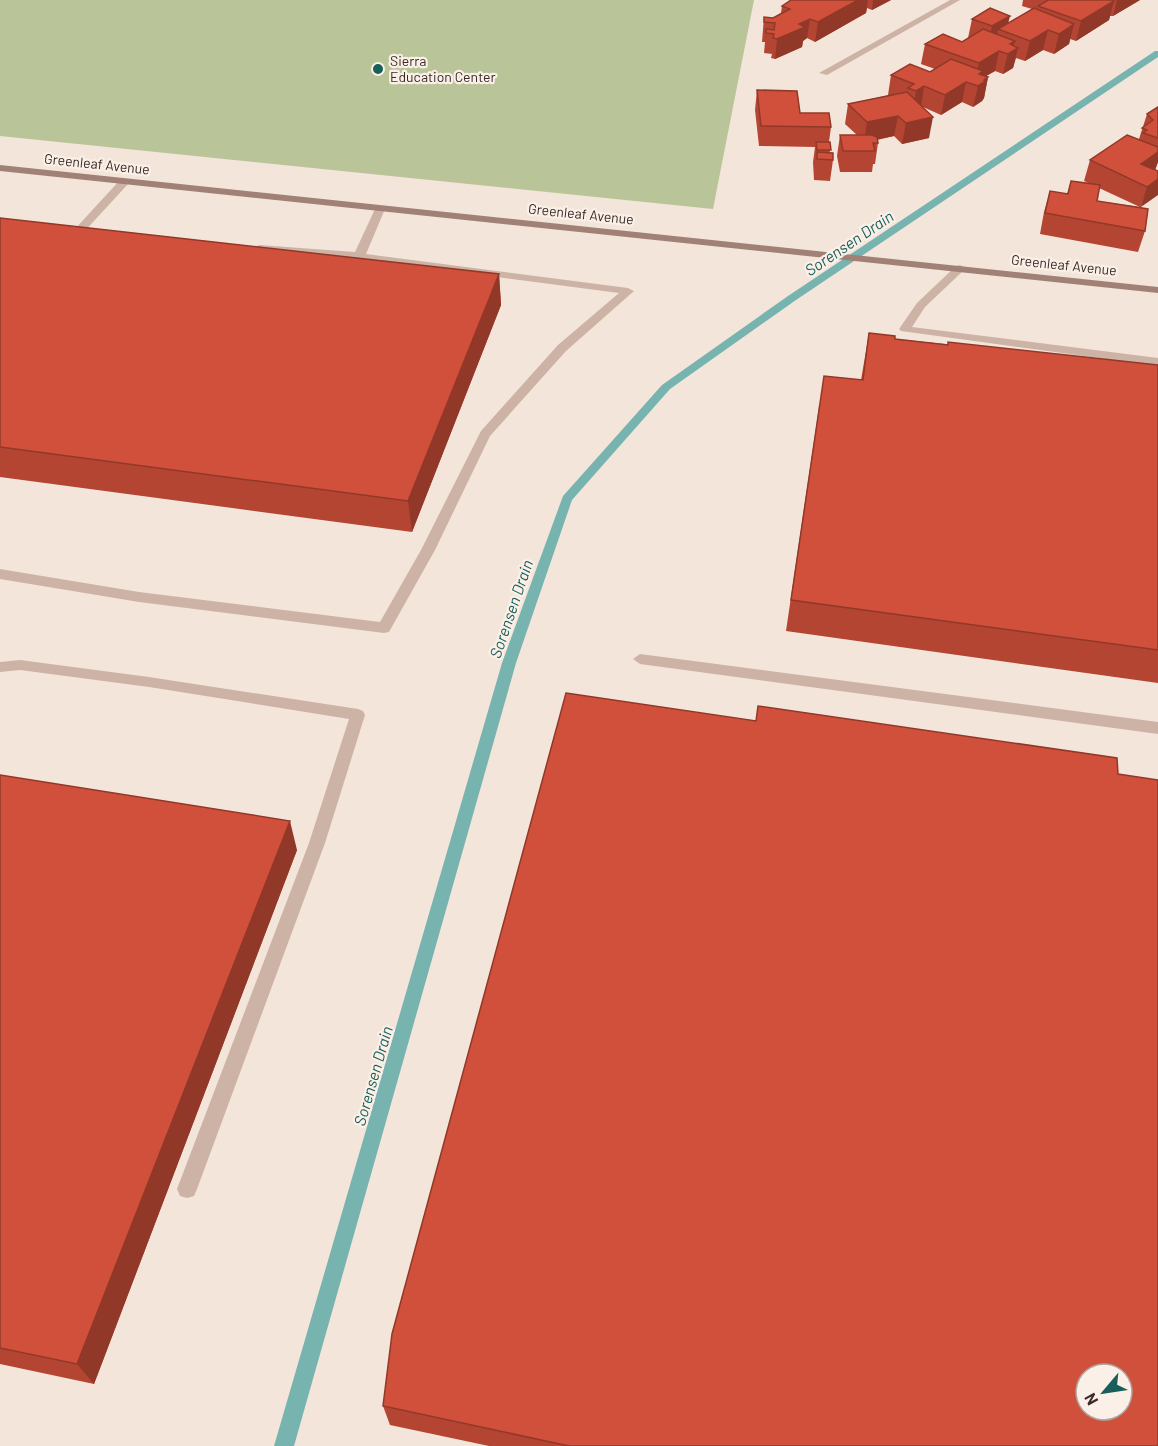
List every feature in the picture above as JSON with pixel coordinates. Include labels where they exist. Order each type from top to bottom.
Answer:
[{"type":"main road","name":"Greenleaf Avenue","points":[[0,168],[1158,290]]},
{"type":"street","points":[[824,73],[956,0]]},
{"type":"street","points":[[62,230],[84,232],[124,182]]},
{"type":"street","points":[[359,256],[380,208]]},
{"type":"street","points":[[0,574],[139,597],[384,628],[428,550],[485,434],[562,348],[628,291],[359,256],[242,246]]},
{"type":"street","points":[[960,268],[921,305],[905,329],[1158,362]]},
{"type":"street","points":[[640,659],[1158,728]]},
{"type":"street","points":[[0,667],[20,666],[149,682],[358,715],[317,843],[187,1189]]},
{"type":"green space","name":"Sierra Education Center","points":[[0,0],[754,0],[713,209],[0,136]]},
{"type":"building","points":[[791,0],[858,0],[818,22],[810,19],[799,24],[805,27],[777,39],[773,38],[774,34],[766,33],[766,29],[774,30],[775,23],[764,22],[764,17],[773,18],[790,9],[782,6]]},
{"type":"building","points":[[1048,0],[1114,1],[1081,21],[1038,6]]},
{"type":"building","points":[[990,8],[1010,16],[992,26],[972,19]]},
{"type":"building","points":[[1034,8],[1074,24],[1059,34],[1048,30],[1030,41],[998,29]]},
{"type":"building","points":[[983,29],[1015,41],[1010,44],[1018,48],[1008,54],[999,51],[979,63],[925,44],[943,34],[962,42]]},
{"type":"building","points":[[951,59],[983,71],[979,74],[988,77],[984,80],[986,81],[978,86],[966,82],[945,95],[924,86],[916,91],[908,88],[914,84],[891,75],[910,64],[930,72]]},
{"type":"building","points":[[757,90],[797,91],[800,113],[829,113],[831,127],[761,126]]},
{"type":"building","points":[[907,92],[933,117],[906,123],[898,116],[867,122],[848,104]]},
{"type":"building","points":[[1158,107],[1158,138],[1143,133],[1147,130],[1142,128],[1153,120],[1147,114]]},
{"type":"building","points":[[840,135],[872,135],[877,137],[878,143],[873,143],[875,151],[843,151]]},
{"type":"building","points":[[1127,135],[1158,147],[1158,152],[1141,164],[1158,171],[1158,179],[1147,187],[1090,160]]},
{"type":"building","points":[[816,142],[830,142],[831,150],[817,150]]},
{"type":"building","points":[[817,152],[833,153],[833,160],[817,159]]},
{"type":"building","points":[[1071,181],[1100,185],[1097,201],[1148,209],[1145,231],[1045,213],[1050,191],[1068,194]]},
{"type":"building","points":[[0,218],[499,274],[408,501],[0,447]]},
{"type":"building","points":[[869,333],[895,336],[895,339],[948,345],[948,342],[1158,365],[1158,650],[791,600],[824,376],[863,380]]},
{"type":"building","points":[[566,693],[756,721],[758,706],[1117,758],[1118,774],[1158,780],[1158,1446],[569,1446],[383,1406],[392,1334]]},
{"type":"building","points":[[0,775],[290,821],[77,1364],[0,1348]]},
{"type":"waterway","name":"Sorensen Drain","points":[[284,1446],[509,663],[567,499],[666,387],[792,298],[1158,53]]},
{"type":"place","name":"Sierra Education Center","points":[[378,69]]}]
